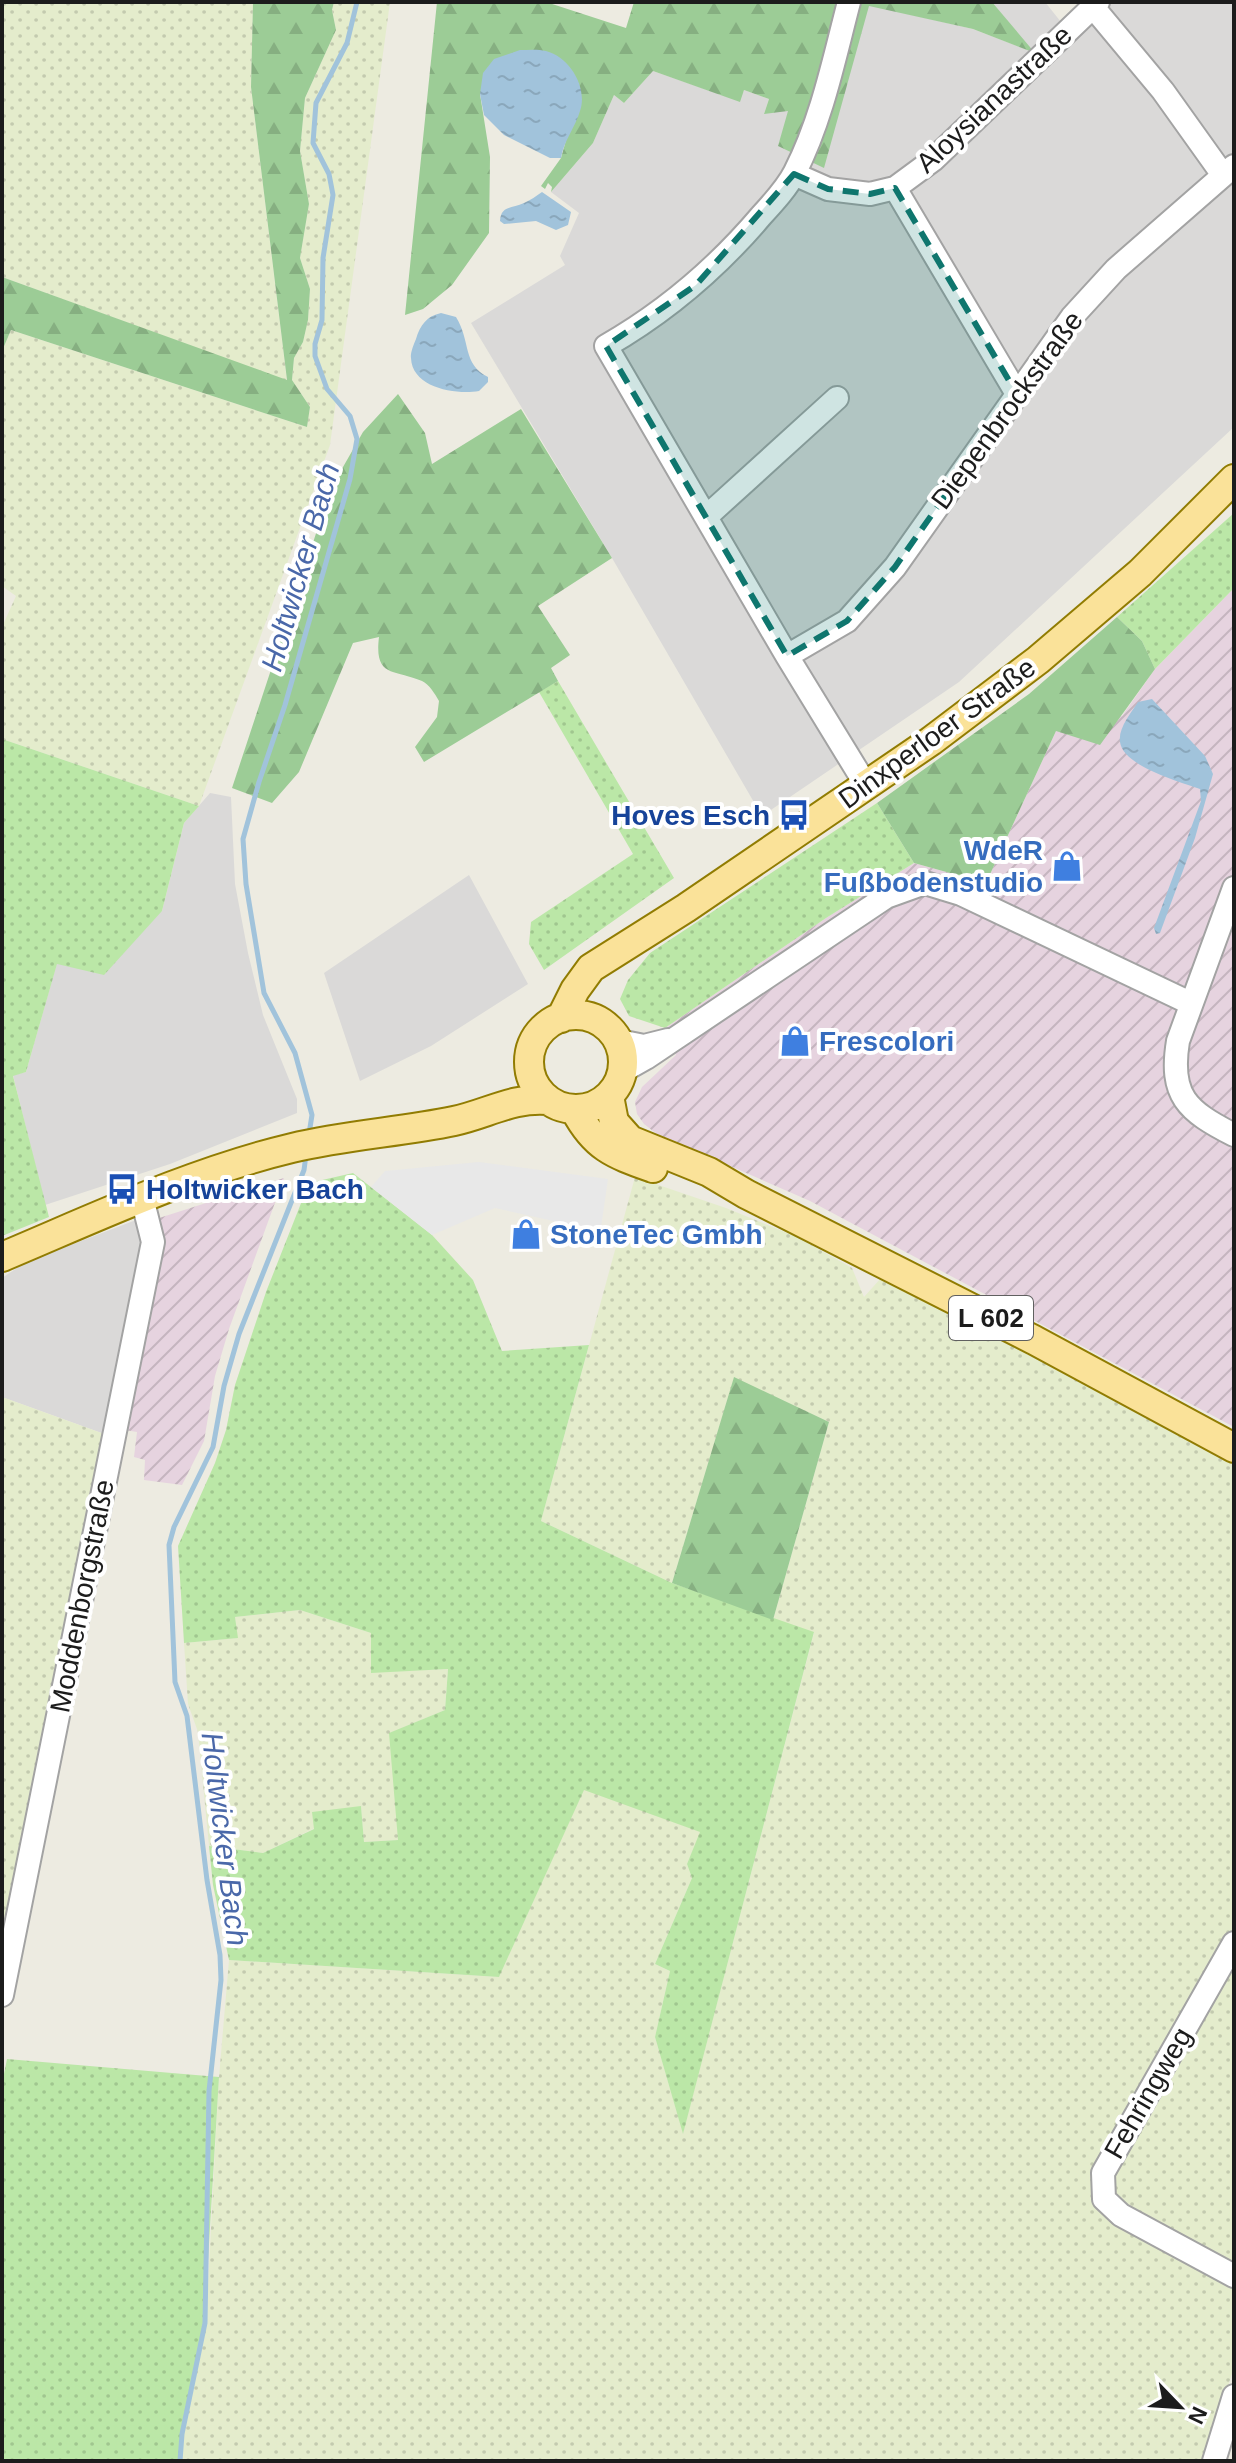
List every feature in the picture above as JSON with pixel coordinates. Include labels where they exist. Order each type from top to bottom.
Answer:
[{"type":"main road","name":"Dinxperloer Straße","points":[[561,1018],[575,990],[591,968],[686,908],[931,741],[1038,660],[1097,612],[1177,538],[1234,479]]},
{"type":"main road","name":"Dinxperloer Straße","points":[[612,1033],[596,1013],[594,994],[599,979],[615,954]]},
{"type":"main road","points":[[418,1126],[520,1076],[529,1065],[534,1042],[541,1031],[561,1018],[576,1015],[591,1018],[612,1033]]},
{"type":"main road","name":"L 602","points":[[612,1033],[623,1056],[616,1083],[614,1122],[630,1140],[709,1172],[746,1194],[1021,1333],[1234,1448]]},
{"type":"main road","name":"L 602","points":[[529,1065],[532,1079],[611,1153],[704,1187],[746,1194]]},
{"type":"main road","points":[[2,1257],[142,1198],[229,1166],[292,1148],[455,1121],[515,1101],[593,1106],[616,1083]]},
{"type":"street","points":[[849,2],[825,95],[794,174],[742,238],[696,285],[644,325],[606,346],[866,785]]},
{"type":"street","points":[[1096,4],[1229,170]]},
{"type":"street","name":"Aloysianastraße","points":[[794,174],[828,189],[870,194],[895,188],[933,160],[1096,4]]},
{"type":"street","name":"Diepenbrockstraße","points":[[787,656],[847,621],[895,567],[1072,317],[1116,269],[1229,170]]},
{"type":"street","points":[[895,188],[1017,394]]},
{"type":"street","points":[[706,517],[837,398]]},
{"type":"street","points":[[616,1083],[673,1039],[886,897],[925,883],[961,894],[1190,1003]]},
{"type":"street","points":[[1234,888],[1190,1003],[1174,1066],[1177,1083],[1195,1112],[1234,1135]]},
{"type":"street","points":[[612,1033],[644,1046],[673,1039]]},
{"type":"street","name":"Moddenborgstraße","points":[[2,1995],[153,1242],[142,1198]]},
{"type":"street","name":"Fehringweg","points":[[1234,1943],[1103,2173],[1104,2199],[1121,2215],[1234,2276]]},
{"type":"street","points":[[1214,2461],[1234,2396]]},
{"type":"highlighted area","points":[[794,174],[828,189],[870,194],[895,188],[1017,394],[895,567],[847,621],[787,656],[606,346],[696,285]]},
{"type":"shaded area","points":[[992,2],[1045,2],[1061,22],[1082,2],[1234,2],[1234,427],[959,682],[762,816],[471,323],[565,265],[560,256],[579,213],[551,192],[593,143],[614,95],[624,103],[653,71],[739,101],[744,90],[769,99],[764,114],[869,5],[973,29],[1033,52]]},
{"type":"shaded area","points":[[1234,588],[1234,1427],[810,1201],[657,1134],[637,1114],[635,1102],[642,1087],[676,1055],[665,1028],[826,918],[914,863],[986,883],[1056,731],[1122,716],[1155,669]]},
{"type":"shaded area","points":[[210,793],[231,797],[235,884],[248,953],[263,1015],[297,1099],[297,1113],[170,1164],[45,1205],[13,1075],[26,1072],[57,963],[162,911],[184,823]]},
{"type":"shaded area","points":[[469,875],[528,984],[431,1046],[360,1081],[324,973]]},
{"type":"shaded area","points":[[479,1162],[608,1179],[599,1241],[567,1224],[495,1208],[432,1235],[371,1187],[385,1171]]},
{"type":"shaded area","points":[[284,1178],[229,1329],[215,1376],[204,1441],[182,1485],[144,1480],[145,1460],[134,1457],[137,1432],[125,1430],[156,1219]]},
{"type":"shaded area","points":[[136,1220],[145,1245],[107,1435],[2,1397],[2,1278],[26,1262]]},
{"type":"green space","points":[[2,2],[253,2],[251,87],[287,381],[2,277]]},
{"type":"green space","points":[[253,2],[334,2],[332,10],[336,30],[305,98],[300,151],[309,204],[300,258],[310,289],[308,320],[303,342],[294,358],[292,380],[310,407],[307,427],[11,330],[2,351],[2,277],[287,380],[251,87]]},
{"type":"green space","points":[[334,2],[390,2],[330,445],[199,806],[2,739],[2,627],[16,596],[2,586],[2,351],[11,330],[307,427],[310,407],[292,380],[294,358],[303,342],[308,320],[310,289],[300,258],[309,204],[300,151],[305,98],[336,30],[332,10]]},
{"type":"green space","points":[[437,2],[546,2],[626,28],[634,2],[992,2],[1035,53],[973,29],[869,6],[824,168],[778,146],[788,111],[764,114],[769,99],[744,90],[740,102],[653,71],[624,103],[614,95],[593,143],[551,192],[552,187],[548,183],[545,189],[541,186],[561,158],[568,133],[480,94],[490,157],[489,233],[452,285],[423,309],[405,315]]},
{"type":"green space","points":[[398,394],[425,433],[432,464],[521,409],[612,558],[538,606],[570,655],[551,668],[558,681],[424,762],[415,747],[437,717],[439,701],[425,682],[383,666],[378,650],[379,637],[353,643],[299,772],[272,803],[232,788],[331,488],[363,432]]},
{"type":"green space","points":[[1234,513],[1234,588],[1155,669],[1142,641],[1117,617]]},
{"type":"green space","points":[[1117,617],[1142,641],[1155,669],[1100,745],[1056,731],[986,883],[914,863],[877,803],[1029,694]]},
{"type":"green space","points":[[558,681],[674,878],[544,970],[529,944],[531,922],[633,854],[539,692]]},
{"type":"green space","points":[[2,739],[199,806],[184,823],[162,911],[104,975],[57,964],[26,1072],[13,1076],[49,1217],[2,1236]]},
{"type":"green space","points":[[877,803],[914,863],[826,918],[665,1028],[629,1016],[620,999],[628,980],[650,953]]},
{"type":"green space","points":[[353,1173],[432,1235],[473,1280],[502,1351],[589,1345],[541,1521],[672,1583],[814,1632],[683,2134],[655,2037],[670,1971],[655,1964],[692,1878],[687,1864],[700,1832],[584,1790],[499,1977],[229,1960],[213,1885],[209,1846],[263,1853],[314,1829],[312,1812],[361,1806],[364,1842],[398,1840],[389,1733],[445,1710],[448,1669],[371,1673],[371,1633],[300,1610],[235,1617],[238,1638],[184,1643],[178,1546],[215,1463],[226,1430],[235,1385],[266,1292],[309,1183]]},
{"type":"green space","points":[[635,1177],[726,1208],[797,1237],[852,1268],[864,1297],[881,1278],[1021,1348],[1234,1464],[1234,1932],[1093,2180],[1094,2206],[1111,2222],[1234,2287],[1234,2367],[1205,2461],[180,2461],[182,2434],[206,2323],[219,2077],[229,1960],[499,1977],[584,1789],[701,1832],[687,1864],[692,1878],[655,1964],[670,1971],[655,2037],[683,2133],[814,1633],[773,1620],[829,1422],[734,1378],[672,1583],[541,1521]]},
{"type":"green space","points":[[734,1377],[829,1422],[773,1620],[672,1583]]},
{"type":"green space","points":[[2,1397],[107,1435],[2,1964]]},
{"type":"green space","points":[[300,1610],[371,1633],[371,1672],[448,1669],[445,1710],[390,1733],[399,1840],[364,1842],[361,1806],[263,1853],[209,1846],[198,1732],[188,1704],[184,1643],[237,1638],[235,1617]]},
{"type":"green space","points":[[1234,1958],[1234,2267],[1110,2196],[1122,2157]]},
{"type":"green space","points":[[7,2059],[219,2077],[204,2328],[182,2434],[180,2461],[2,2461],[2,2084]]},
{"type":"water","points":[[520,50],[543,50],[555,54],[569,67],[579,83],[580,111],[561,158],[550,158],[504,135],[484,115],[480,94],[483,73],[494,59]]},
{"type":"water","points":[[542,192],[571,212],[568,225],[556,230],[536,221],[504,224],[500,221],[502,212]]},
{"type":"water","points":[[441,313],[456,317],[470,359],[488,377],[488,382],[479,391],[459,392],[437,387],[427,383],[413,368],[411,354],[420,329],[428,319]]},
{"type":"water","points":[[1152,699],[1205,756],[1213,774],[1195,838],[1160,933],[1156,934],[1154,928],[1201,801],[1200,789],[1141,766],[1123,751],[1120,737],[1126,721],[1138,702]]},
{"type":"waterway","name":"Holtwicker Bach","points":[[309,1134],[312,1115],[295,1053],[264,993],[246,884],[243,839],[350,479],[357,439],[350,416],[327,389],[315,356],[322,320],[323,258],[333,195],[329,174],[313,143],[316,103],[347,43],[357,2]]},
{"type":"waterway","name":"Holtwicker Bach","points":[[180,2461],[182,2434],[205,2323],[209,2091],[221,1980],[187,1716],[175,1682],[169,1545],[174,1527],[213,1447],[224,1386],[239,1334],[304,1170],[306,1155]]},
{"type":"place","name":"Hoves Esch","points":[[794,815]]},
{"type":"place","name":"WdeR Fußbodenstudio","points":[[1067,866]]},
{"type":"place","name":"Frescolori","points":[[795,1041]]},
{"type":"place","name":"Holtwicker Bach","points":[[122,1189]]},
{"type":"place","name":"StoneTec Gmbh","points":[[526,1234]]}]
